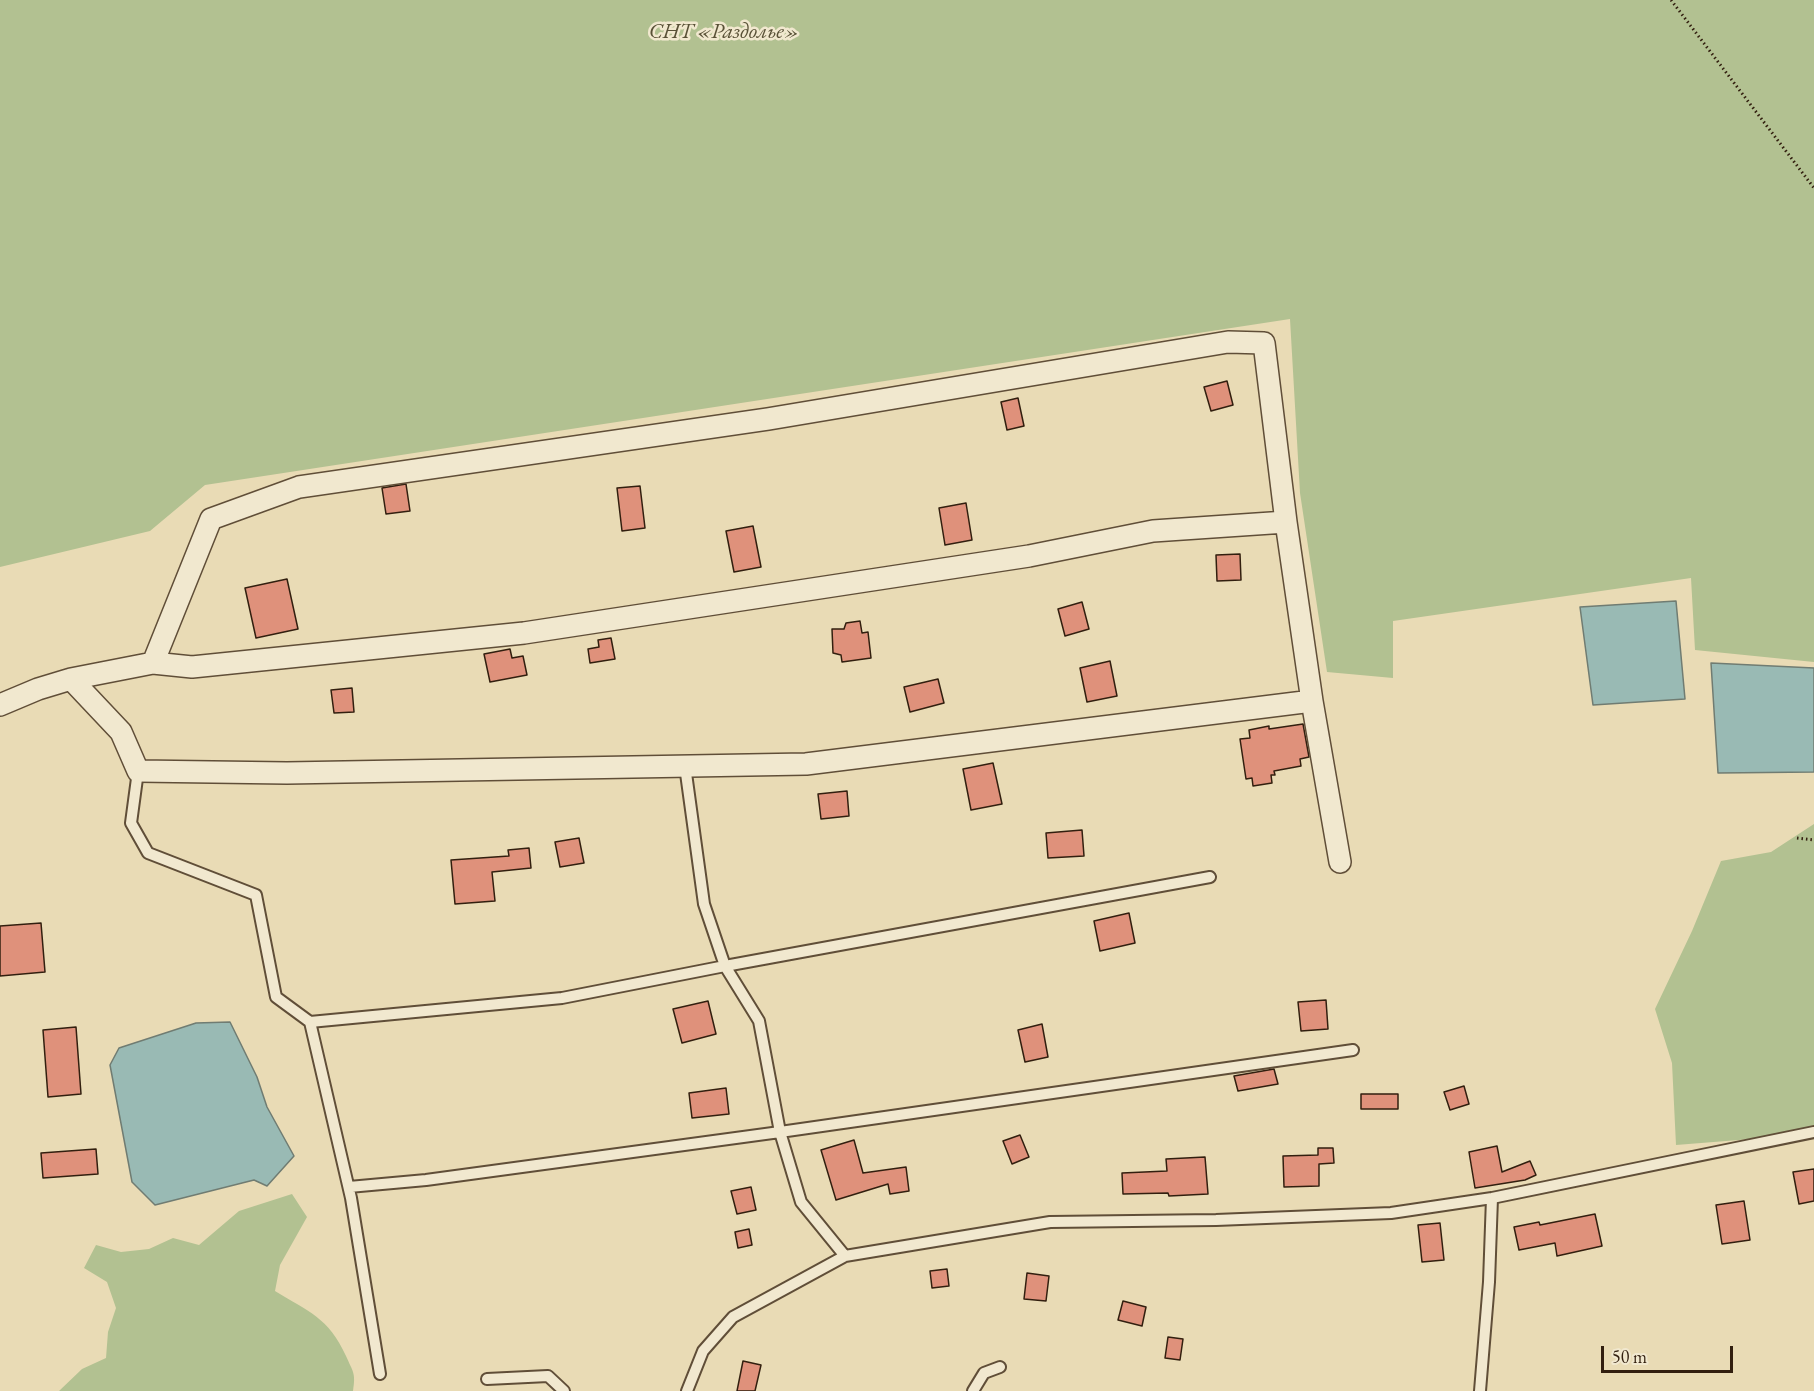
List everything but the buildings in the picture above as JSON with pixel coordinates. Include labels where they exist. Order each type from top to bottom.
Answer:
[{"type":"street","points":[[153,663],[211,519],[299,487],[768,419],[1228,342],[1264,343],[1286,522],[1312,701],[1340,862]]},
{"type":"street","points":[[0,705],[38,689],[71,679],[153,663],[192,667],[524,633],[1029,556],[1154,531],[1286,522]]},
{"type":"street","points":[[71,679],[121,732],[138,771],[287,773],[806,764],[1312,701]]},
{"type":"lane","points":[[685,766],[704,904],[725,966],[759,1022],[780,1132],[801,1202],[846,1256]]},
{"type":"lane","points":[[138,771],[131,824],[148,853],[255,895],[276,997],[310,1022],[349,1187],[380,1374]]},
{"type":"lane","points":[[310,1022],[562,998],[1210,877]]},
{"type":"lane","points":[[349,1187],[426,1180],[780,1132],[1353,1050]]},
{"type":"lane","points":[[687,1391],[703,1351],[733,1317],[846,1256],[1050,1222],[1216,1220],[1391,1213],[1492,1198],[1814,1132]]},
{"type":"lane","points":[[1480,1391],[1489,1282],[1492,1198]]},
{"type":"lane","points":[[973,1391],[984,1373],[1000,1367]]},
{"type":"lane","points":[[486,1379],[548,1376],[564,1391]]},
{"type":"path","points":[[1671,0],[1814,188]]},
{"type":"path","points":[[1797,838],[1814,840]]},
{"type":"green space","name":"СНТ «Раздолье»","points":[[0,0],[1814,0],[1814,662],[1695,650],[1691,578],[1393,621],[1393,678],[1327,672],[1300,493],[1290,319],[205,485],[150,531],[0,567]]},
{"type":"green space","points":[[1814,824],[1814,1134],[1676,1145],[1672,1063],[1655,1009],[1692,931],[1721,861],[1771,852]]},
{"type":"green space","points":[[292,1194],[307,1217],[280,1265],[275,1291],[317,1317],[332,1332],[352,1369],[353,1391],[59,1391],[82,1369],[106,1358],[108,1332],[116,1308],[107,1282],[84,1268],[96,1245],[121,1252],[149,1249],[173,1238],[199,1245],[239,1211]]},
{"type":"water","points":[[1676,601],[1685,699],[1593,705],[1580,607]]},
{"type":"water","points":[[1711,663],[1814,668],[1814,772],[1718,773]]},
{"type":"water","points":[[230,1022],[257,1077],[267,1107],[294,1156],[267,1186],[254,1180],[155,1205],[132,1182],[110,1065],[119,1048],[196,1023]]}]
